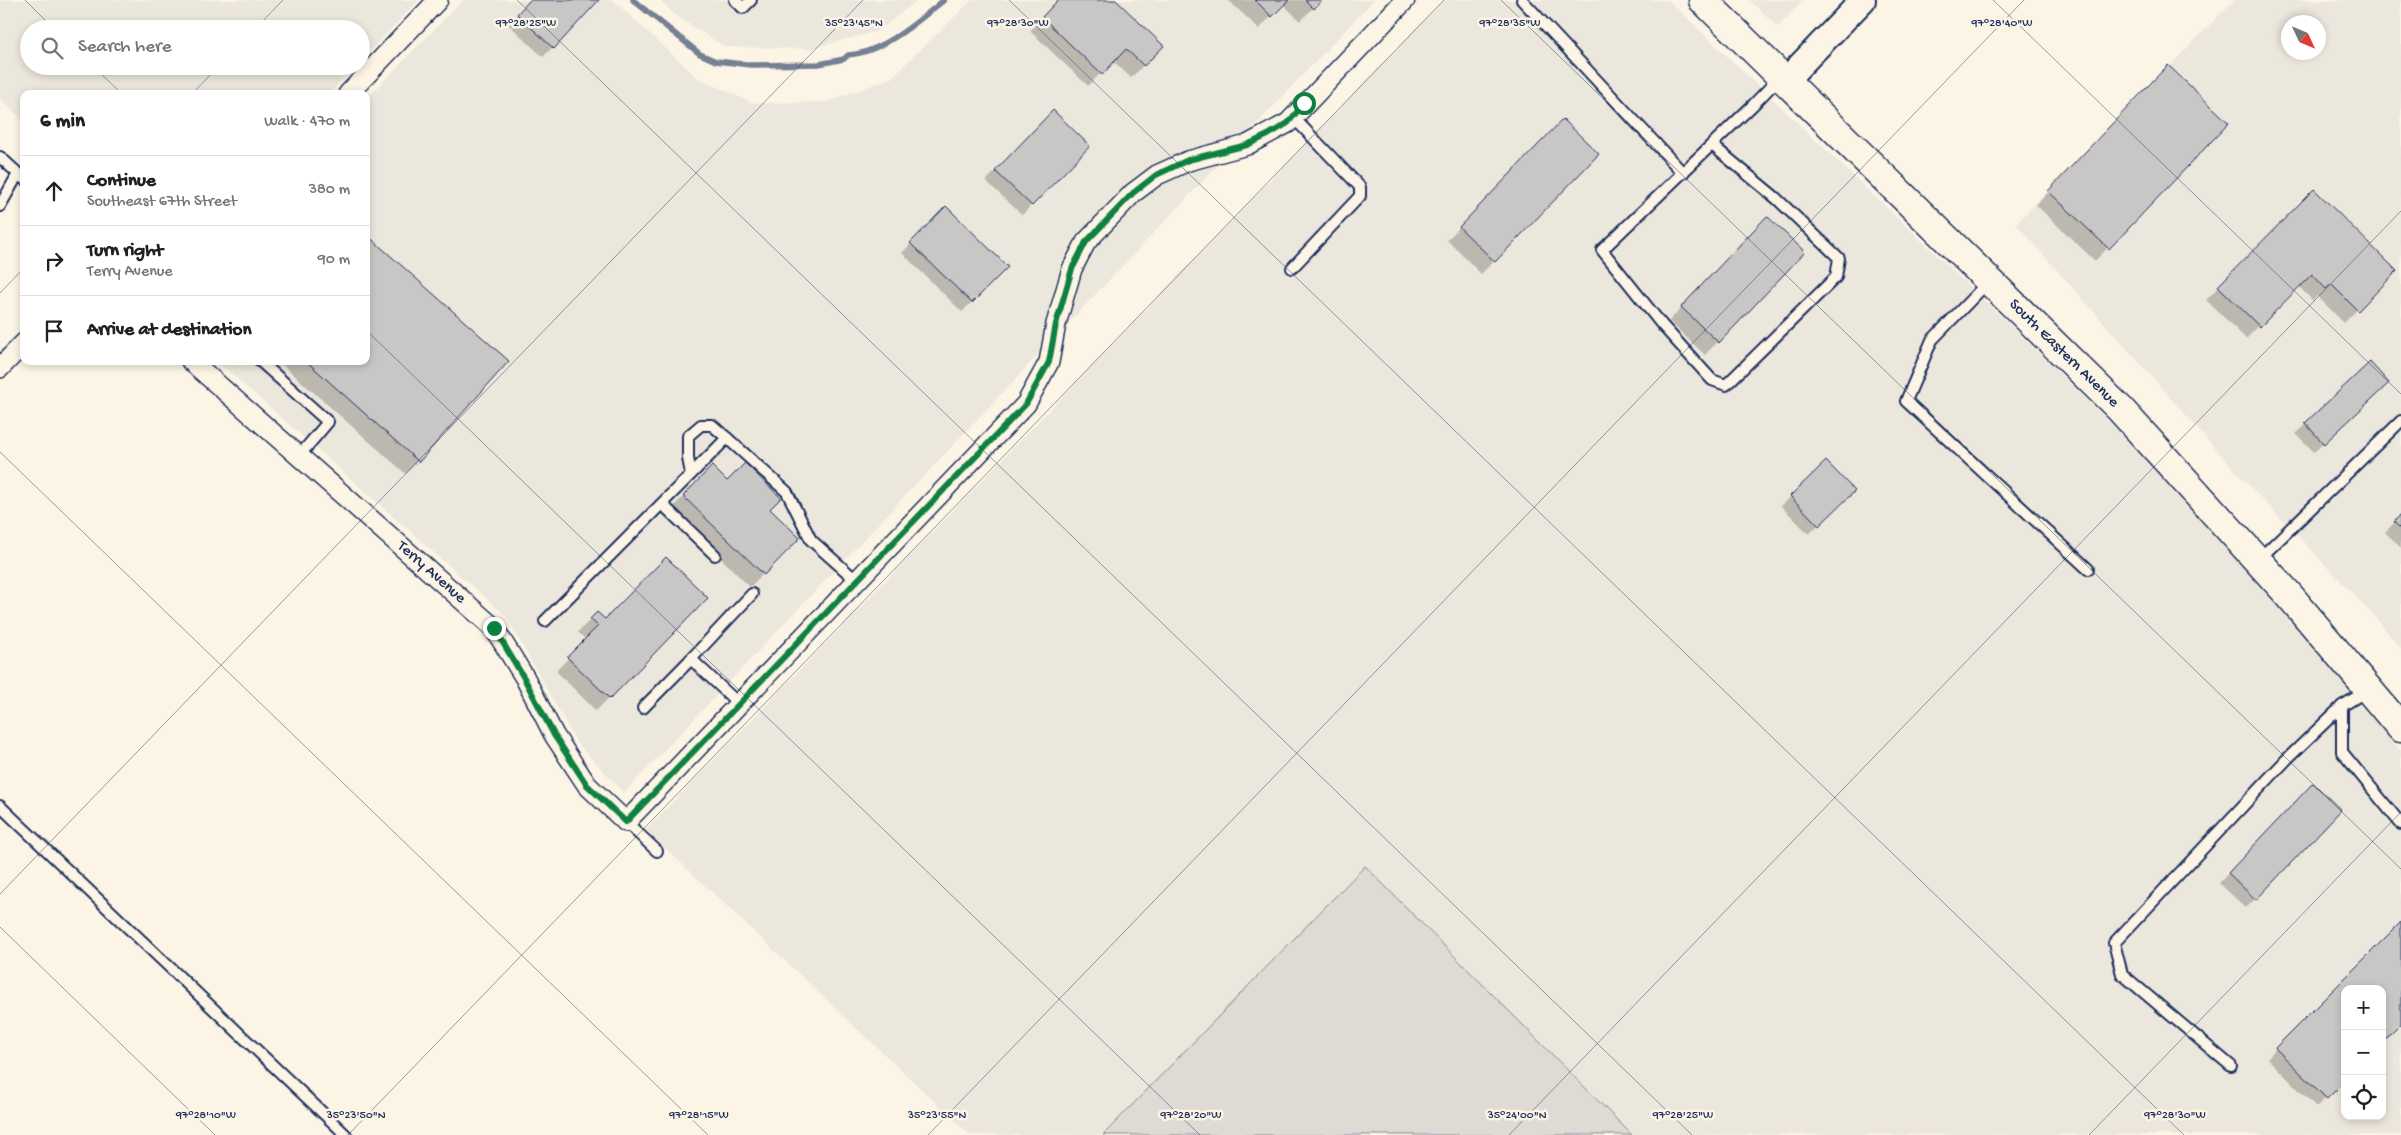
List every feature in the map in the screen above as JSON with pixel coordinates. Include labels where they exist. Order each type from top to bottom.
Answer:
[{"type":"main road","name":"South Eastern Avenue","points":[[1703,0],[2120,409],[2258,561],[2401,728]]},
{"type":"street","points":[[370,71],[438,0]]},
{"type":"street","points":[[1783,78],[1863,0]]},
{"type":"street","points":[[626,822],[1026,404],[1049,362],[1056,324],[1072,269],[1086,242],[1133,193],[1156,175],[1188,160],[1247,145],[1288,123],[1396,3]]},
{"type":"street","points":[[352,90],[366,75]]},
{"type":"street","points":[[0,368],[20,347]]},
{"type":"street","name":"Terry Avenue","points":[[196,365],[494,628],[524,678],[554,735],[587,785],[626,822]]},
{"type":"lane","points":[[735,0],[743,8],[752,0]]},
{"type":"lane","points":[[1522,0],[1683,173]]},
{"type":"lane","points":[[1712,145],[1776,198],[1839,258],[1836,277],[1726,385],[1712,380],[1662,325],[1602,250],[1712,145],[1783,78]]},
{"type":"lane","points":[[1292,268],[1360,196],[1360,187],[1293,117]]},
{"type":"lane","points":[[0,157],[20,175]]},
{"type":"lane","points":[[0,206],[20,177]]},
{"type":"lane","points":[[1990,280],[1932,340],[1906,401],[2088,569]]},
{"type":"lane","points":[[264,365],[328,422],[300,456]]},
{"type":"lane","points":[[2258,561],[2401,421]]},
{"type":"lane","points":[[691,474],[688,458],[688,436],[701,425],[712,425],[787,492],[812,540],[857,581]]},
{"type":"lane","points":[[544,621],[727,438]]},
{"type":"lane","points":[[662,504],[715,554]]},
{"type":"lane","points":[[643,708],[752,594]]},
{"type":"lane","points":[[691,659],[739,704]]},
{"type":"lane","points":[[2231,1066],[2122,974],[2114,943],[2287,759],[2342,706],[2369,690]]},
{"type":"lane","points":[[2342,706],[2342,752],[2401,824]]},
{"type":"lane","points":[[0,806],[346,1135]]},
{"type":"lane","points":[[626,822],[657,851]]},
{"type":"shaded area","points":[[0,0],[419,0],[370,51],[370,20],[20,20],[20,75],[347,75],[333,90],[20,90],[20,117],[0,99]]},
{"type":"shaded area","points":[[463,0],[613,0],[698,78],[753,103],[826,102],[891,78],[972,0],[1374,0],[624,793],[577,743],[506,616],[222,365],[370,365],[370,95]]},
{"type":"shaded area","points":[[660,0],[918,0],[878,31],[809,49],[725,47],[676,16]]},
{"type":"shaded area","points":[[1443,0],[1668,0],[2028,342],[2223,534],[2401,751],[2401,1135],[1632,1135],[1365,867],[1103,1135],[970,1135],[646,830]]},
{"type":"shaded area","points":[[1749,0],[1804,0],[1778,27]]},
{"type":"shaded area","points":[[2234,0],[2401,0],[2401,649],[2375,617],[2237,473],[2016,224]]},
{"type":"shaded area","points":[[1365,866],[1632,1135],[1103,1135]]},
{"type":"building","points":[[530,0],[599,0],[554,49],[517,14]]},
{"type":"building","points":[[1058,0],[1116,0],[1164,46],[1144,66],[1126,49],[1102,75],[1042,17]]},
{"type":"building","points":[[1255,0],[1289,0],[1272,17]]},
{"type":"building","points":[[1305,0],[1322,0],[1314,9]]},
{"type":"building","points":[[2168,65],[2229,123],[2109,249],[2048,191]]},
{"type":"building","points":[[1053,110],[1090,146],[1032,206],[995,171]]},
{"type":"building","points":[[1563,119],[1599,154],[1495,262],[1459,227]]},
{"type":"building","points":[[2314,189],[2397,271],[2358,311],[2331,284],[2326,289],[2312,274],[2260,327],[2218,286]]},
{"type":"building","points":[[946,206],[1008,267],[972,303],[910,243]]},
{"type":"building","points":[[1767,216],[1805,252],[1719,343],[1681,307]]},
{"type":"building","points":[[370,238],[509,361],[419,462],[310,365],[370,365]]},
{"type":"building","points":[[2370,362],[2389,383],[2324,444],[2305,423]]},
{"type":"building","points":[[1826,461],[1855,491],[1819,526],[1790,496]]},
{"type":"building","points":[[745,463],[781,498],[770,509],[800,538],[764,575],[683,496],[712,466],[727,481]]},
{"type":"building","points":[[2401,514],[2401,529],[2394,522]]},
{"type":"building","points":[[666,557],[708,598],[610,699],[567,657],[598,626],[590,619],[597,612],[605,619]]},
{"type":"building","points":[[2313,783],[2341,810],[2256,900],[2228,873]]},
{"type":"building","points":[[2401,922],[2401,1024],[2386,1039],[2386,985],[2341,985],[2341,1085],[2327,1099],[2275,1048]]},
{"type":"waterway","points":[[633,0],[700,54],[716,61],[751,65],[819,64],[844,59],[848,55],[874,49],[911,27],[944,0]]},
{"type":"route","points":[[494,628],[524,678],[554,735],[587,785],[626,822],[1026,404],[1049,362],[1056,324],[1072,269],[1086,242],[1133,193],[1156,175],[1188,160],[1247,145],[1268,135],[1288,123],[1304,103]]}]
